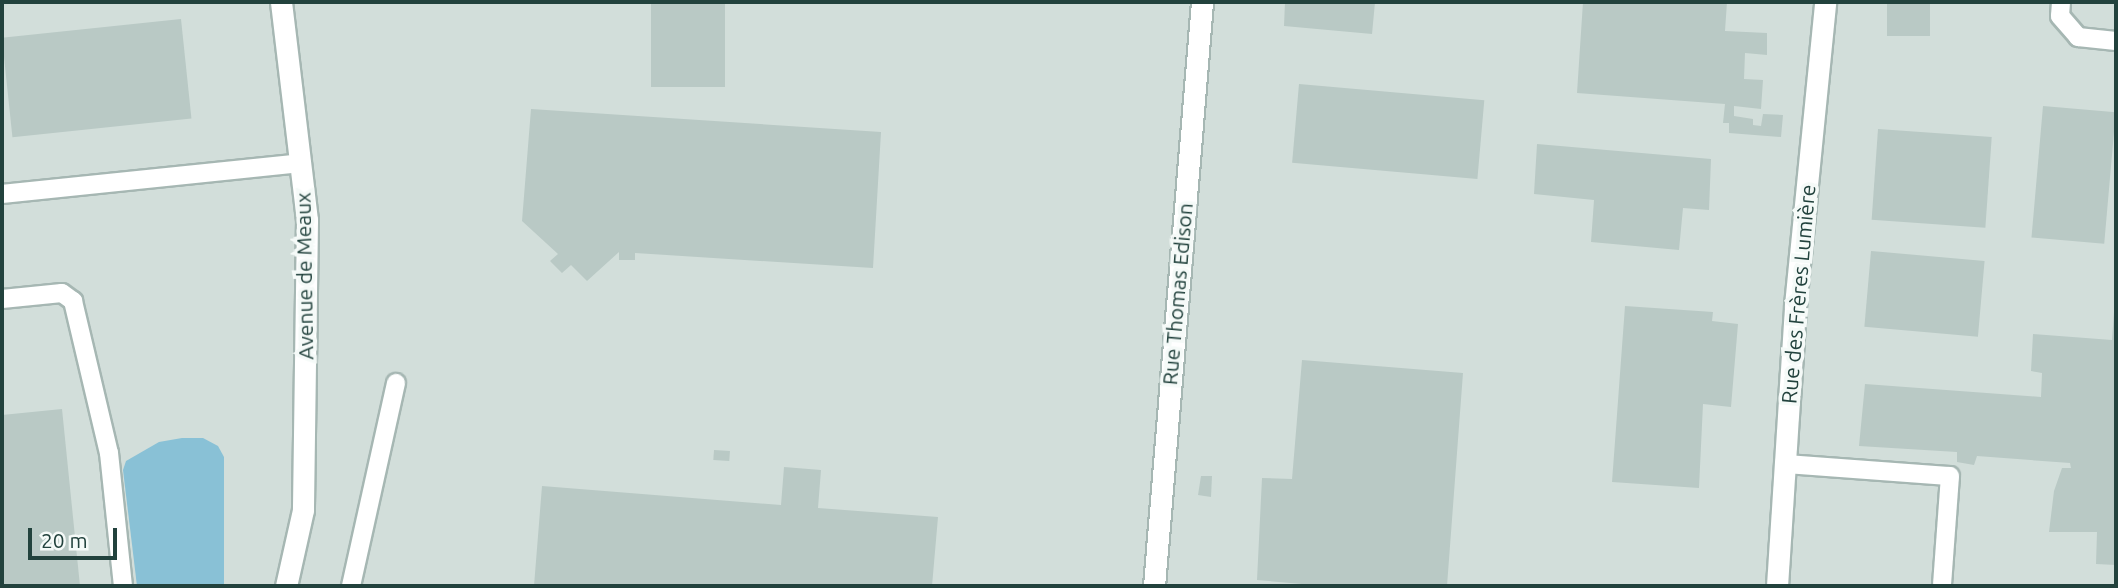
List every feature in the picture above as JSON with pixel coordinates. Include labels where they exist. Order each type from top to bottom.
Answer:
[{"type":"street","name":"Avenue de Meaux","points":[[281,2],[307,220],[303,510],[286,586]]},
{"type":"street","name":"Rue Thomas Edison","points":[[1154,586],[1202,2]]},
{"type":"street","name":"Rue des Frères Lumière","points":[[1777,586],[1825,2]]},
{"type":"lane","points":[[2061,2],[2060,16],[2078,37],[2116,41]]},
{"type":"lane","points":[[2,194],[301,163]]},
{"type":"lane","points":[[2,299],[62,293],[73,301],[109,453],[123,586]]},
{"type":"lane","points":[[351,586],[396,383]]},
{"type":"lane","points":[[1785,464],[1950,475],[1942,584]]},
{"type":"shaded area","points":[[2,2],[2116,2],[2116,586],[2,586]]},
{"type":"water","points":[[203,438],[218,446],[224,457],[224,586],[137,586],[123,470],[126,461],[159,442]]},
{"type":"building","points":[[651,2],[725,2],[725,87],[651,87]]},
{"type":"building","points":[[1285,2],[1375,2],[1372,34],[1284,26]]},
{"type":"building","points":[[1583,2],[1727,2],[1725,31],[1767,33],[1767,55],[1745,53],[1744,79],[1763,80],[1761,109],[1734,106],[1734,116],[1753,119],[1753,125],[1761,126],[1763,114],[1783,115],[1781,137],[1729,133],[1729,123],[1723,123],[1725,104],[1577,93]]},
{"type":"building","points":[[1887,2],[1930,2],[1930,36],[1887,36]]},
{"type":"building","points":[[181,19],[191,118],[12,137],[2,38]]},
{"type":"building","points":[[1299,84],[1484,100],[1477,179],[1292,163]]},
{"type":"building","points":[[2043,106],[2116,112],[2104,244],[2031,237]]},
{"type":"building","points":[[531,109],[881,132],[873,268],[635,253],[635,260],[619,260],[619,252],[587,281],[571,265],[562,273],[550,261],[558,254],[522,221]]},
{"type":"building","points":[[1878,129],[1992,137],[1985,228],[1872,220]]},
{"type":"building","points":[[1537,144],[1711,159],[1709,210],[1683,208],[1679,250],[1591,242],[1594,200],[1534,194]]},
{"type":"building","points":[[1871,251],[1985,261],[1978,337],[1864,327]]},
{"type":"building","points":[[1625,306],[1713,312],[1712,321],[1738,324],[1731,407],[1703,404],[1699,488],[1612,482]]},
{"type":"building","points":[[2114,312],[2116,565],[2096,564],[2097,532],[2049,532],[2054,491],[2062,468],[2071,468],[2070,463],[1977,456],[1974,465],[1957,462],[1957,452],[1859,446],[1865,384],[2041,397],[2042,373],[2031,371],[2033,334],[2112,340]]},
{"type":"building","points":[[1302,360],[1463,373],[1447,586],[1325,586],[1257,580],[1262,478],[1292,479]]},
{"type":"building","points":[[62,409],[80,586],[2,586],[2,415]]},
{"type":"building","points":[[714,450],[730,451],[729,461],[713,460]]},
{"type":"building","points":[[784,467],[821,470],[818,508],[938,517],[932,586],[534,586],[542,486],[781,505]]},
{"type":"building","points":[[1201,476],[1212,476],[1211,497],[1198,495]]}]
